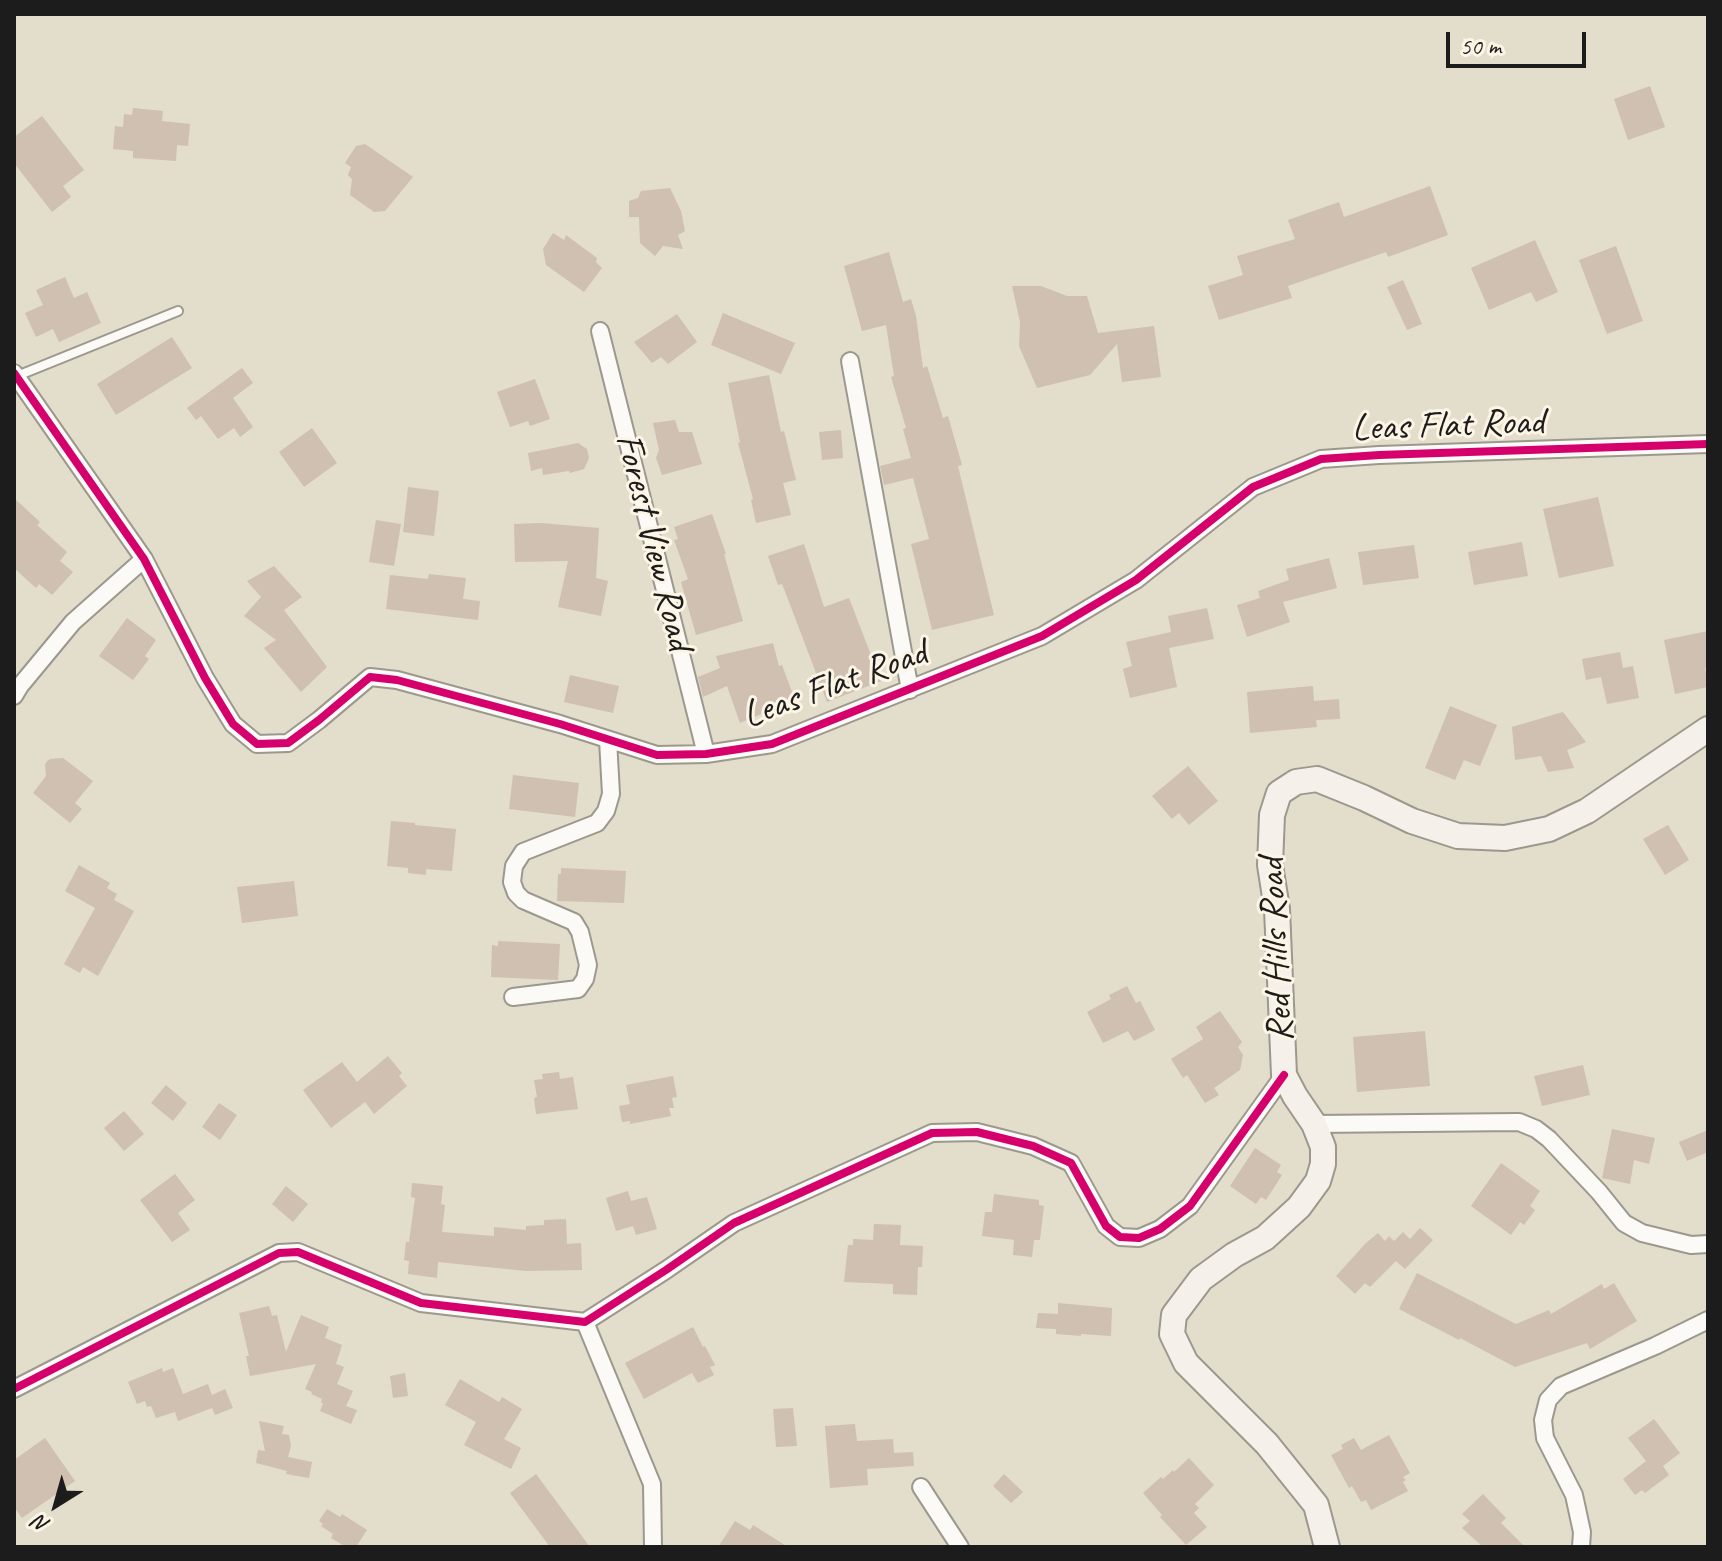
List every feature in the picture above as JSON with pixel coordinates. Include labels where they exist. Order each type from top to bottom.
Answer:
[{"type":"main road","name":"Red Hills Road","points":[[1326,1546],[1316,1505],[1267,1444],[1186,1363],[1172,1334],[1174,1315],[1201,1279],[1234,1255],[1265,1238],[1299,1207],[1318,1181],[1323,1164],[1323,1147],[1314,1124],[1284,1075],[1277,909],[1270,865],[1272,815],[1279,793],[1296,782],[1317,779],[1423,825],[1458,836],[1505,838],[1549,829],[1587,811],[1708,729]]},
{"type":"street","name":"Forest View Road","points":[[600,331],[706,754]]},
{"type":"street","points":[[850,361],[910,690]]},
{"type":"street","name":"Leas Flat Road","points":[[15,375],[144,559],[205,678],[233,724],[257,744],[288,743],[370,677],[397,680],[560,724],[657,755],[706,754],[772,744],[1042,636],[1136,580],[1253,487],[1321,459],[1708,444]]},
{"type":"street","points":[[14,696],[73,622],[144,559]]},
{"type":"street","points":[[513,997],[578,989],[585,979],[588,965],[580,932],[574,922],[523,900],[512,882],[514,866],[523,852],[597,823],[606,811],[611,794],[608,740]]},
{"type":"street","points":[[14,1389],[279,1253],[298,1252],[421,1303],[585,1322],[734,1223],[932,1133],[977,1132],[1033,1146],[1071,1163],[1106,1226],[1120,1237],[1139,1238],[1160,1229],[1190,1206],[1284,1075]]},
{"type":"street","points":[[1314,1124],[1519,1122],[1549,1139],[1624,1223],[1642,1233],[1691,1245],[1708,1244]]},
{"type":"street","points":[[1581,1547],[1582,1532],[1574,1495],[1545,1438],[1543,1420],[1548,1400],[1561,1386],[1708,1320]]},
{"type":"street","points":[[585,1322],[652,1484],[653,1547]]},
{"type":"street","points":[[921,1487],[960,1547]]},
{"type":"lane","points":[[15,375],[178,311]]},
{"type":"building","points":[[1650,86],[1665,127],[1628,140],[1614,99]]},
{"type":"building","points":[[133,108],[163,111],[162,121],[190,124],[188,146],[177,145],[176,161],[133,158],[133,151],[113,149],[115,126],[123,127],[124,114],[132,115]]},
{"type":"building","points":[[42,116],[84,170],[63,186],[71,197],[52,212],[14,163],[14,137]]},
{"type":"building","points":[[365,144],[413,177],[385,211],[374,212],[350,195],[352,179],[348,175],[351,167],[345,163],[356,146]]},
{"type":"building","points":[[1430,186],[1448,235],[1388,257],[1386,252],[1288,286],[1292,298],[1219,320],[1208,286],[1243,275],[1237,256],[1295,239],[1288,220],[1339,202],[1344,217]]},
{"type":"building","points":[[670,188],[681,211],[685,231],[678,235],[683,249],[663,246],[655,256],[640,243],[639,217],[629,217],[629,201],[638,198],[641,191]]},
{"type":"building","points":[[553,233],[564,240],[566,235],[597,258],[596,262],[602,268],[584,292],[546,265],[543,249]]},
{"type":"building","points":[[1535,240],[1558,292],[1536,302],[1531,292],[1489,310],[1471,268]]},
{"type":"building","points":[[1616,246],[1643,321],[1607,334],[1579,260]]},
{"type":"building","points":[[889,252],[903,302],[911,299],[916,316],[923,368],[927,366],[943,418],[948,416],[962,465],[958,466],[994,615],[932,630],[911,544],[929,539],[913,478],[884,485],[880,466],[911,458],[891,377],[894,376],[886,325],[862,331],[844,266]]},
{"type":"building","points":[[65,277],[74,298],[87,292],[101,323],[59,342],[53,329],[36,337],[25,313],[43,305],[36,290]]},
{"type":"building","points":[[1403,280],[1422,324],[1407,330],[1387,287]]},
{"type":"building","points":[[1012,286],[1041,286],[1067,296],[1087,296],[1098,333],[1154,326],[1161,377],[1122,382],[1117,344],[1090,375],[1037,388],[1019,346],[1020,322]]},
{"type":"building","points":[[723,313],[795,343],[781,374],[711,345]]},
{"type":"building","points":[[677,314],[697,342],[668,364],[661,357],[652,363],[634,342]]},
{"type":"building","points":[[172,337],[192,368],[116,415],[97,384]]},
{"type":"building","points":[[242,368],[253,383],[233,398],[253,427],[240,437],[234,428],[218,439],[201,416],[196,420],[187,408]]},
{"type":"building","points":[[769,375],[781,432],[784,431],[796,480],[783,483],[791,515],[756,523],[728,383]]},
{"type":"building","points":[[535,379],[550,419],[530,426],[528,421],[510,427],[497,392]]},
{"type":"building","points":[[675,420],[679,432],[692,432],[702,464],[662,475],[656,458],[659,450],[653,423]]},
{"type":"building","points":[[312,428],[337,463],[304,487],[279,452]]},
{"type":"building","points":[[841,430],[843,458],[822,460],[819,432]]},
{"type":"building","points":[[578,443],[587,449],[589,458],[584,469],[543,475],[542,468],[531,471],[528,453]]},
{"type":"building","points":[[408,487],[439,491],[434,536],[403,532]]},
{"type":"building","points":[[1598,497],[1614,566],[1559,578],[1543,509]]},
{"type":"building","points":[[14,498],[40,522],[37,525],[67,552],[60,561],[73,572],[52,595],[39,584],[36,588],[14,568]]},
{"type":"building","points":[[712,514],[743,621],[696,635],[681,582],[688,579],[674,540],[678,539],[674,527]]},
{"type":"building","points":[[376,520],[401,524],[394,566],[369,562]]},
{"type":"building","points":[[514,524],[599,528],[596,578],[608,581],[601,616],[558,607],[568,561],[515,562]]},
{"type":"building","points":[[1522,542],[1528,576],[1474,585],[1468,552]]},
{"type":"building","points":[[804,544],[824,607],[849,598],[881,681],[827,702],[782,584],[778,585],[768,556]]},
{"type":"building","points":[[1414,545],[1419,578],[1363,585],[1358,552]]},
{"type":"building","points":[[1329,558],[1337,588],[1283,602],[1290,622],[1247,637],[1237,605],[1260,598],[1258,591],[1289,580],[1286,569]]},
{"type":"building","points":[[274,566],[302,597],[284,610],[327,667],[301,692],[264,648],[276,640],[244,616],[261,597],[247,581]]},
{"type":"building","points":[[429,574],[466,578],[463,599],[480,601],[478,620],[386,609],[390,575],[428,579]]},
{"type":"building","points":[[1207,608],[1214,639],[1169,648],[1177,687],[1130,698],[1123,669],[1132,666],[1126,642],[1171,632],[1168,616]]},
{"type":"building","points":[[127,618],[156,640],[145,656],[149,659],[133,680],[99,656]]},
{"type":"building","points":[[1708,631],[1708,667],[1705,668],[1708,687],[1675,694],[1664,640]]},
{"type":"building","points":[[773,643],[779,666],[782,665],[798,708],[773,716],[771,710],[740,723],[727,686],[703,697],[698,677],[720,668],[716,656]]},
{"type":"building","points":[[1620,652],[1623,668],[1633,666],[1639,698],[1607,704],[1601,677],[1586,680],[1582,659]]},
{"type":"building","points":[[570,675],[619,686],[613,713],[564,702]]},
{"type":"building","points":[[1313,686],[1314,701],[1339,699],[1340,719],[1316,720],[1317,727],[1250,733],[1247,692]]},
{"type":"building","points":[[1450,706],[1497,725],[1480,766],[1464,760],[1455,780],[1425,768]]},
{"type":"building","points":[[1563,712],[1586,742],[1567,750],[1574,768],[1548,772],[1541,756],[1515,760],[1512,727]]},
{"type":"building","points":[[63,758],[93,781],[75,803],[82,809],[70,823],[33,793],[46,776],[47,761]]},
{"type":"building","points":[[1188,766],[1218,801],[1189,825],[1179,813],[1172,819],[1152,796]]},
{"type":"building","points":[[513,775],[579,783],[575,817],[509,809]]},
{"type":"building","points":[[391,821],[456,829],[452,871],[426,869],[426,875],[408,873],[408,868],[387,866]]},
{"type":"building","points":[[1668,825],[1689,860],[1665,875],[1643,839]]},
{"type":"building","points":[[79,865],[110,883],[107,888],[117,894],[114,900],[134,911],[98,976],[83,967],[80,973],[64,964],[95,908],[65,891]]},
{"type":"building","points":[[561,868],[626,871],[624,903],[557,901]]},
{"type":"building","points":[[294,881],[298,916],[242,923],[237,887]]},
{"type":"building","points":[[498,941],[560,944],[558,980],[491,977],[492,945],[498,946]]},
{"type":"building","points":[[1127,986],[1136,1003],[1140,1001],[1155,1030],[1134,1041],[1128,1031],[1103,1043],[1087,1012]]},
{"type":"building","points":[[1220,1011],[1242,1042],[1238,1047],[1243,1055],[1240,1070],[1214,1088],[1219,1095],[1205,1103],[1187,1075],[1183,1078],[1171,1059],[1203,1039],[1196,1027]]},
{"type":"building","points":[[1425,1031],[1430,1086],[1357,1092],[1353,1037]]},
{"type":"building","points":[[388,1056],[402,1073],[399,1076],[407,1086],[374,1114],[365,1102],[331,1128],[303,1090],[342,1062],[357,1082]]},
{"type":"building","points":[[1583,1065],[1590,1095],[1542,1106],[1534,1076]]},
{"type":"building","points":[[559,1072],[560,1079],[573,1077],[578,1109],[536,1114],[534,1080],[543,1079],[542,1074]]},
{"type":"building","points":[[673,1076],[677,1097],[672,1098],[674,1108],[669,1108],[671,1116],[630,1124],[630,1121],[622,1122],[619,1106],[630,1104],[626,1085]]},
{"type":"building","points":[[166,1085],[187,1103],[173,1121],[151,1103]]},
{"type":"building","points":[[219,1103],[237,1115],[220,1140],[202,1127]]},
{"type":"building","points":[[124,1111],[144,1134],[124,1151],[104,1128]]},
{"type":"building","points":[[1612,1129],[1655,1138],[1649,1164],[1634,1160],[1630,1184],[1602,1178]]},
{"type":"building","points":[[1708,1130],[1708,1152],[1687,1161],[1679,1142]]},
{"type":"building","points":[[1255,1148],[1281,1165],[1277,1172],[1282,1175],[1266,1200],[1261,1197],[1256,1204],[1230,1186]]},
{"type":"building","points":[[1501,1163],[1540,1191],[1530,1206],[1535,1210],[1524,1225],[1520,1222],[1511,1235],[1471,1206]]},
{"type":"building","points":[[175,1174],[195,1200],[178,1213],[190,1230],[172,1242],[140,1200]]},
{"type":"building","points":[[412,1183],[443,1186],[441,1204],[445,1205],[442,1232],[494,1236],[494,1227],[526,1230],[526,1226],[544,1225],[544,1220],[566,1219],[567,1244],[581,1243],[582,1270],[526,1271],[438,1262],[437,1278],[408,1274],[409,1261],[404,1260],[415,1198],[411,1197]]},
{"type":"building","points":[[286,1186],[308,1204],[293,1222],[272,1204]]},
{"type":"building","points":[[628,1191],[631,1201],[647,1197],[657,1229],[636,1235],[633,1226],[616,1231],[606,1198]]},
{"type":"building","points":[[994,1194],[1039,1200],[1039,1205],[1044,1206],[1040,1240],[1034,1240],[1032,1257],[1013,1255],[1014,1240],[982,1236],[985,1212],[992,1212]]},
{"type":"building","points":[[874,1224],[901,1225],[900,1245],[923,1246],[922,1267],[918,1267],[917,1295],[893,1294],[893,1284],[844,1282],[848,1245],[853,1245],[853,1239],[873,1240]]},
{"type":"building","points":[[1420,1228],[1433,1240],[1405,1269],[1396,1261],[1370,1287],[1365,1283],[1355,1294],[1336,1276],[1378,1233],[1385,1241],[1389,1236],[1394,1241],[1403,1232],[1410,1239]]},
{"type":"building","points":[[1417,1273],[1516,1324],[1549,1310],[1551,1314],[1602,1284],[1604,1289],[1614,1283],[1637,1321],[1590,1349],[1587,1343],[1515,1367],[1399,1309]]},
{"type":"building","points":[[1058,1303],[1112,1308],[1111,1336],[1056,1334],[1056,1329],[1036,1328],[1038,1313],[1058,1314]]},
{"type":"building","points":[[269,1306],[272,1316],[277,1315],[286,1352],[301,1315],[329,1327],[325,1338],[342,1345],[336,1364],[344,1367],[337,1384],[353,1391],[346,1406],[357,1410],[351,1424],[320,1411],[322,1399],[305,1389],[316,1364],[250,1376],[246,1356],[249,1356],[239,1313]]},
{"type":"building","points":[[693,1327],[715,1365],[710,1367],[714,1375],[698,1383],[692,1373],[644,1399],[625,1363]]},
{"type":"building","points":[[162,1368],[163,1372],[173,1368],[183,1394],[208,1384],[212,1395],[225,1389],[233,1408],[215,1415],[212,1408],[178,1421],[175,1412],[156,1418],[145,1401],[137,1404],[128,1382]]},
{"type":"building","points":[[405,1373],[408,1396],[393,1398],[390,1376]]},
{"type":"building","points":[[460,1379],[499,1402],[502,1397],[522,1409],[504,1439],[521,1448],[511,1469],[464,1445],[476,1422],[445,1405]]},
{"type":"building","points":[[793,1408],[797,1446],[776,1447],[773,1409]]},
{"type":"building","points":[[1654,1419],[1680,1453],[1663,1466],[1669,1475],[1645,1493],[1642,1490],[1635,1495],[1623,1479],[1646,1461],[1628,1438]]},
{"type":"building","points":[[259,1421],[284,1426],[282,1434],[289,1435],[291,1446],[288,1457],[312,1462],[309,1478],[286,1474],[287,1471],[256,1463],[258,1450],[265,1451]]},
{"type":"building","points":[[855,1424],[857,1441],[893,1439],[894,1453],[913,1452],[914,1466],[867,1469],[868,1485],[830,1488],[825,1426]]},
{"type":"building","points":[[1389,1435],[1410,1473],[1403,1477],[1408,1491],[1371,1510],[1366,1500],[1361,1502],[1352,1486],[1349,1488],[1331,1455],[1354,1438],[1361,1450]]},
{"type":"building","points":[[45,1438],[75,1481],[22,1518],[14,1507],[14,1460]]},
{"type":"building","points":[[1189,1458],[1214,1485],[1195,1504],[1199,1508],[1194,1513],[1207,1527],[1186,1545],[1143,1493]]},
{"type":"building","points":[[536,1474],[590,1547],[550,1547],[510,1493]]},
{"type":"building","points":[[1004,1474],[1023,1492],[1011,1503],[993,1486]]},
{"type":"building","points":[[1483,1494],[1506,1518],[1501,1523],[1525,1547],[1483,1547],[1462,1528],[1470,1521],[1462,1514]]},
{"type":"building","points":[[327,1509],[340,1517],[342,1514],[367,1530],[356,1547],[346,1547],[331,1538],[333,1534],[321,1526],[323,1524],[319,1521]]},
{"type":"building","points":[[735,1521],[750,1530],[753,1525],[788,1547],[718,1547]]},
{"type":"cycle path","points":[[14,373],[144,559],[205,678],[233,724],[257,744],[288,743],[370,677],[397,680],[560,724],[657,755],[706,754],[772,744],[1042,636],[1136,580],[1253,487],[1321,459],[1708,444]]},
{"type":"cycle path","points":[[14,1389],[279,1253],[298,1252],[421,1303],[585,1322],[734,1223],[932,1133],[977,1132],[1033,1146],[1071,1163],[1106,1226],[1120,1237],[1139,1238],[1160,1229],[1190,1206],[1284,1075]]}]
